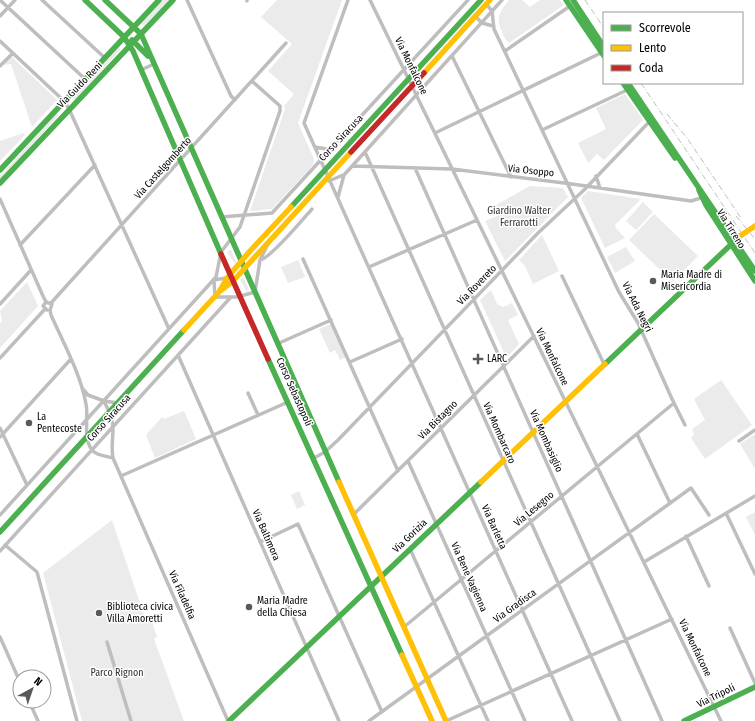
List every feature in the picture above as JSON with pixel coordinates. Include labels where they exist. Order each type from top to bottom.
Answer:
[{"type":"main road","name":"Corso Sebastopoli","points":[[85,0],[124,37],[130,46],[221,252],[229,276],[233,281],[289,402],[432,721]]},
{"type":"main road","points":[[105,0],[141,34]]},
{"type":"main road","name":"Via Guido Reni","points":[[0,170],[159,0]]},
{"type":"main road","name":"Via Guido Reni","points":[[0,183],[173,0]]},
{"type":"main road","name":"Corso Siracusa","points":[[217,295],[229,276],[241,262],[481,0]]},
{"type":"main road","points":[[566,0],[572,3],[603,46]]},
{"type":"main road","name":"Corso Siracusa","points":[[0,532],[217,295],[233,281],[328,180],[488,2]]},
{"type":"main road","points":[[572,3],[603,53]]},
{"type":"main road","name":"Corso Sebastopoli","points":[[141,34],[277,344],[446,721]]},
{"type":"main road","points":[[124,37],[135,40],[154,63]]},
{"type":"main road","name":"Via Tirreno","points":[[624,84],[696,184],[755,281]]},
{"type":"main road","name":"Via Tirreno","points":[[629,84],[651,121]]},
{"type":"main road","name":"Via Gorizia","points":[[228,721],[732,242],[755,226]]},
{"type":"main road","name":"Via Tirreno","points":[[732,242],[755,271]]},
{"type":"main road","name":"Via Tripoli","points":[[684,721],[755,687]]},
{"type":"street","points":[[0,0],[85,79]]},
{"type":"street","points":[[0,16],[15,0]]},
{"type":"street","points":[[42,0],[104,58]]},
{"type":"street","points":[[187,0],[231,96],[235,100]]},
{"type":"street","name":"Via Barletta","points":[[348,0],[304,123],[328,180],[338,198],[412,364],[442,427],[572,721]]},
{"type":"street","name":"Via Monfalcone","points":[[370,0],[721,721]]},
{"type":"street","name":"Corso Siracusa","points":[[221,217],[272,213],[332,150],[468,0]]},
{"type":"street","name":"Corso Siracusa","points":[[338,198],[344,175],[502,0]]},
{"type":"street","points":[[475,16],[482,23],[493,26],[492,11],[488,2]]},
{"type":"street","points":[[505,51],[572,3]]},
{"type":"street","points":[[463,6],[470,12]]},
{"type":"street","name":"Via Ada Negri","points":[[493,26],[619,292],[640,330],[685,425]]},
{"type":"street","name":"Via Guido Reni","points":[[0,41],[64,101]]},
{"type":"street","name":"Via Castelgomberto","points":[[51,303],[286,43]]},
{"type":"street","points":[[0,66],[13,52]]},
{"type":"street","points":[[435,133],[603,53]]},
{"type":"street","points":[[452,56],[511,177]]},
{"type":"street","points":[[141,70],[154,63]]},
{"type":"street","name":"Corso Siracusa","points":[[217,295],[214,280],[221,252],[240,227],[281,109],[252,81]]},
{"type":"street","points":[[542,130],[627,90]]},
{"type":"street","points":[[64,101],[95,165],[168,330]]},
{"type":"street","name":"Via Rovereto","points":[[314,458],[325,452],[370,407],[651,121]]},
{"type":"street","points":[[315,147],[332,150]]},
{"type":"street","name":"Via Mombarcaro","points":[[365,152],[473,396],[620,721]]},
{"type":"street","points":[[20,245],[95,165]]},
{"type":"street","name":"Via Osoppo","points":[[352,166],[452,169],[568,183],[691,201],[704,197]]},
{"type":"street","name":"Via Mombasiglio","points":[[415,168],[662,721]]},
{"type":"street","name":"Corso Siracusa","points":[[328,180],[344,175]]},
{"type":"street","points":[[596,176],[600,188]]},
{"type":"street","points":[[0,199],[46,302]]},
{"type":"street","points":[[260,260],[264,260],[312,209]]},
{"type":"street","points":[[369,267],[477,220]]},
{"type":"street","name":"Corso Siracusa","points":[[255,292],[260,260],[268,248],[269,242]]},
{"type":"street","points":[[303,259],[398,471]]},
{"type":"street","points":[[0,304],[31,270]]},
{"type":"street","points":[[214,280],[229,276]]},
{"type":"street","points":[[562,276],[604,364]]},
{"type":"street","name":"Corso Siracusa","points":[[0,515],[214,280]]},
{"type":"street","points":[[217,295],[231,298],[255,292]]},
{"type":"street","name":"Corso Siracusa","points":[[0,551],[231,298]]},
{"type":"street","points":[[46,302],[51,303],[52,306],[50,310],[82,388],[86,405],[85,421],[87,436],[92,450],[96,453],[113,458]]},
{"type":"street","points":[[0,358],[44,309],[43,304],[46,302]]},
{"type":"street","points":[[44,309],[50,310]]},
{"type":"street","name":"Corso Sebastopoli","points":[[277,344],[331,320]]},
{"type":"street","name":"Via Bistagno","points":[[353,515],[534,336]]},
{"type":"street","points":[[350,362],[402,339]]},
{"type":"street","name":"Via Baltimora","points":[[178,355],[339,721]]},
{"type":"street","points":[[1,435],[70,360]]},
{"type":"street","points":[[82,388],[88,395],[104,401],[118,403]]},
{"type":"street","points":[[248,393],[258,416]]},
{"type":"street","name":"Via Filadelfia","points":[[104,401],[109,412],[113,428],[111,448],[113,458],[228,721]]},
{"type":"street","points":[[121,476],[289,402]]},
{"type":"street","name":"Via Lesegno","points":[[404,627],[674,403]]},
{"type":"street","points":[[0,428],[1,435],[27,486]]},
{"type":"street","points":[[739,441],[755,430]]},
{"type":"street","points":[[637,434],[670,503]]},
{"type":"street","name":"Via Bene Vagienna","points":[[408,461],[525,721]]},
{"type":"street","name":"Via Gradisca","points":[[369,721],[691,488],[709,515]]},
{"type":"street","points":[[644,562],[755,496]]},
{"type":"street","points":[[726,513],[755,574]]},
{"type":"street","points":[[260,542],[298,524],[382,712]]},
{"type":"street","points":[[686,536],[709,586]]},
{"type":"street","points":[[5,545],[37,572],[77,721]]},
{"type":"street","points":[[410,549],[488,721]]},
{"type":"street","points":[[446,721],[672,619]]},
{"type":"street","points":[[730,628],[755,683]]},
{"type":"street","points":[[0,637],[14,669]]},
{"type":"street","points":[[107,642],[131,721]]},
{"type":"street","points":[[33,709],[38,721]]},
{"type":"green space","points":[[163,0],[169,0],[144,26],[141,23]]},
{"type":"green space","points":[[277,0],[342,0],[298,123],[314,159],[313,165],[272,209],[250,211],[285,109],[284,106],[294,94],[268,71],[292,44],[261,17]]},
{"type":"green space","points":[[509,0],[522,0],[530,7],[540,0],[560,0],[564,5],[509,43],[506,41],[500,27],[499,19],[501,11]]},
{"type":"green space","points":[[119,47],[121,49],[75,100],[72,97]]},
{"type":"green space","points":[[11,56],[57,100],[32,127],[11,64],[3,65]]},
{"type":"green space","points":[[625,94],[643,120],[604,160],[597,154],[588,163],[578,143],[606,129],[596,108]]},
{"type":"green space","points":[[57,113],[59,115],[0,180],[0,176]]},
{"type":"green space","points":[[24,133],[25,135],[0,161],[0,141]]},
{"type":"green space","name":"Giardino Walter Ferrarotti","points":[[530,186],[563,188],[568,197],[505,261],[485,221],[497,216],[499,210],[496,205]]},
{"type":"green space","points":[[588,191],[641,199],[615,225],[625,238],[605,248],[581,198]]},
{"type":"green space","points":[[643,202],[653,212],[636,230],[626,221]]},
{"type":"green space","points":[[654,214],[698,256],[673,282],[629,240]]},
{"type":"green space","points":[[542,235],[559,271],[533,284],[525,266],[519,260]]},
{"type":"green space","points":[[626,247],[635,261],[615,273],[607,257]]},
{"type":"green space","points":[[231,250],[236,261],[235,264],[227,252]]},
{"type":"green space","points":[[298,260],[305,277],[288,283],[281,267]]},
{"type":"green space","points":[[244,278],[249,290],[247,292],[240,280]]},
{"type":"green space","points":[[27,282],[38,306],[0,348],[0,323],[2,321],[0,311]]},
{"type":"green space","points":[[491,290],[497,304],[503,307],[512,303],[518,315],[508,320],[519,344],[507,357],[480,300]]},
{"type":"green space","points":[[331,324],[346,357],[340,360],[335,350],[330,353],[319,329]]},
{"type":"green space","points":[[721,380],[752,425],[705,459],[691,438],[694,435],[692,429],[705,420],[694,399]]},
{"type":"green space","points":[[184,411],[196,439],[155,458],[146,435],[162,417],[164,419]]},
{"type":"green space","points":[[755,434],[755,469],[740,444]]},
{"type":"green space","points":[[299,491],[305,505],[297,509],[291,495]]},
{"type":"green space","points":[[755,512],[755,535],[746,517]]},
{"type":"green space","name":"Parco Rignon","points":[[112,520],[145,618],[150,616],[157,637],[154,639],[184,721],[82,721],[43,573]]},
{"type":"railway","points":[[585,0],[603,27]]},
{"type":"railway","points":[[642,84],[755,253]]},
{"type":"railway","points":[[667,114],[687,138],[741,218]]},
{"type":"railway","points":[[736,216],[755,239]]},
{"type":"traffic: fast","points":[[85,0],[124,37],[133,51],[221,254]]},
{"type":"traffic: fast","points":[[105,0],[141,34],[339,482]]},
{"type":"traffic: fast","points":[[0,170],[159,0]]},
{"type":"traffic: fast","points":[[0,183],[173,0]]},
{"type":"traffic: fast","points":[[291,207],[481,0]]},
{"type":"traffic: fast","points":[[566,0],[603,55]]},
{"type":"traffic: fast","points":[[573,0],[603,45]]},
{"type":"traffic: fast","points":[[132,40],[148,56]]},
{"type":"traffic: fast","points":[[624,84],[675,158]]},
{"type":"traffic: fast","points":[[629,84],[755,271]]},
{"type":"traffic: fast","points":[[699,190],[706,205],[755,281]]},
{"type":"traffic: fast","points":[[605,364],[740,236]]},
{"type":"traffic: fast","points":[[0,532],[184,330]]},
{"type":"traffic: fast","points":[[268,359],[402,655]]},
{"type":"traffic: fast","points":[[229,721],[481,482]]},
{"type":"traffic: fast","points":[[684,721],[755,687]]},
{"type":"traffic: slow","points":[[424,73],[490,0]]},
{"type":"traffic: slow","points":[[220,291],[233,281],[351,152]]},
{"type":"traffic: slow","points":[[184,330],[219,292],[227,278],[250,251],[291,207]]},
{"type":"traffic: slow","points":[[740,236],[755,226]]},
{"type":"traffic: slow","points":[[481,482],[605,364]]},
{"type":"traffic: slow","points":[[339,482],[446,721]]},
{"type":"traffic: slow","points":[[402,655],[432,721]]},
{"type":"traffic: jam","points":[[351,152],[424,73]]},
{"type":"traffic: jam","points":[[221,254],[268,359]]},
{"type":"place","name":"Maria Madre di Misericordia","points":[[653,281]]},
{"type":"place","name":"LARC","points":[[478,359]]},
{"type":"place","name":"La Pentecoste","points":[[29,423]]},
{"type":"place","name":"Maria Madre della Chiesa","points":[[249,607]]},
{"type":"place","name":"Biblioteca civica Villa Amoretti","points":[[99,613]]}]
